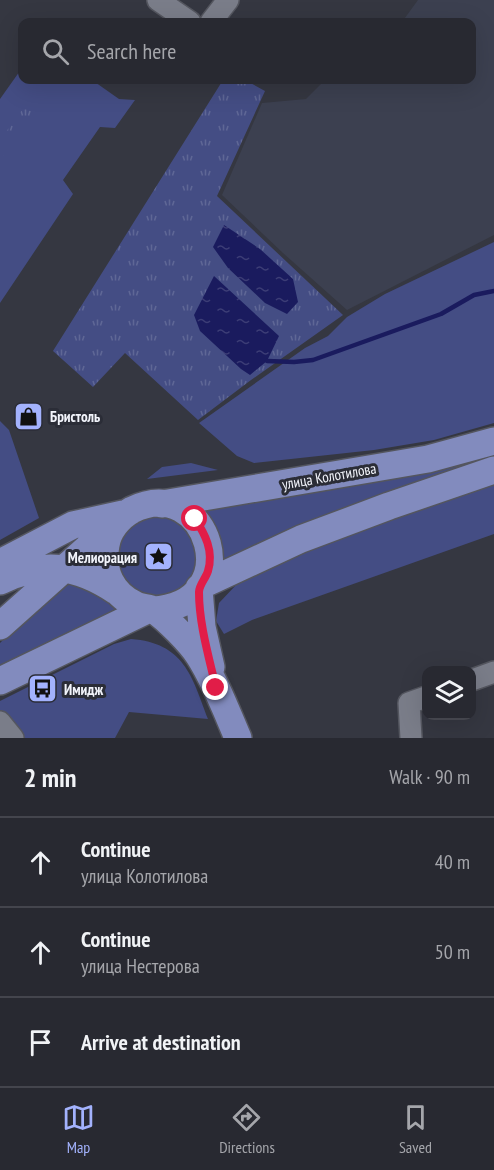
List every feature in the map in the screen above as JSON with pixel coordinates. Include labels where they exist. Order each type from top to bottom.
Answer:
[{"type":"main road","name":"улица Колотилова","points":[[0,626],[121,518],[145,505],[428,459],[494,441]]},
{"type":"main road","points":[[201,587],[301,539],[494,470]]},
{"type":"main road","points":[[0,681],[151,609],[168,609],[193,596],[201,587],[209,569],[210,550],[205,533],[195,519],[180,508],[162,504]]},
{"type":"main road","points":[[0,563],[73,525],[121,518]]},
{"type":"main road","points":[[116,591],[107,575],[104,557],[107,539],[121,518]]},
{"type":"main road","points":[[0,581],[36,568],[64,568],[99,580],[127,600],[151,609],[186,639],[199,655],[238,738]]},
{"type":"main road","points":[[201,587],[202,627],[216,688]]},
{"type":"street","points":[[158,0],[184,18]]},
{"type":"street","points":[[214,18],[228,0]]},
{"type":"street","points":[[476,678],[494,672]]},
{"type":"street","points":[[411,738],[409,703],[422,698]]},
{"type":"street","points":[[0,722],[13,738]]},
{"type":"shaded area","points":[[418,0],[494,0],[494,235],[347,310],[222,195],[262,103],[306,99],[321,84],[476,84],[476,18],[405,18]]},
{"type":"green space","points":[[18,74],[18,84],[98,84],[119,99],[135,100],[115,128],[100,127],[63,180],[73,194],[0,303],[0,99]]},
{"type":"green space","points":[[220,84],[252,84],[265,91],[217,196],[343,315],[198,420],[125,353],[93,387],[53,351]]},
{"type":"green space","points":[[36,91],[38,106],[3,156],[0,154],[0,140]]},
{"type":"green space","points":[[494,242],[494,423],[434,440],[374,450],[254,463],[237,456],[199,423],[305,348],[328,336],[347,317],[385,294]]},
{"type":"green space","points":[[0,421],[9,430],[39,518],[0,540]]},
{"type":"green space","points":[[494,448],[494,461],[224,567],[221,546],[195,508]]},
{"type":"green space","points":[[191,463],[218,470],[147,479],[162,467]]},
{"type":"green space","points":[[494,484],[494,534],[252,620],[224,634],[216,621],[219,603],[236,585],[262,569],[323,544]]},
{"type":"green space","points":[[155,514],[177,519],[197,541],[198,568],[183,590],[158,598],[135,591],[124,581],[117,565],[119,540],[132,523]]},
{"type":"green space","points":[[62,582],[95,591],[133,613],[0,675],[0,643]]},
{"type":"green space","points":[[131,639],[163,647],[183,664],[197,689],[208,719],[129,712],[115,738],[0,738],[0,701],[114,644]]},
{"type":"water","points":[[224,225],[260,249],[293,279],[298,302],[287,314],[265,303],[228,268],[213,247]]},
{"type":"water","points":[[214,276],[279,336],[267,361],[250,375],[200,331],[194,315]]},
{"type":"waterway","points":[[267,361],[313,360],[441,314],[474,295],[494,291]]},
{"type":"place","name":"Бристоль","points":[[29,416]]},
{"type":"place","name":"Мелиорация","points":[[158,557]]},
{"type":"place","name":"Имидж","points":[[43,689]]},
{"type":"route","points":[[195,519],[205,533],[210,550],[209,569],[199,588],[202,627],[216,688]]}]
